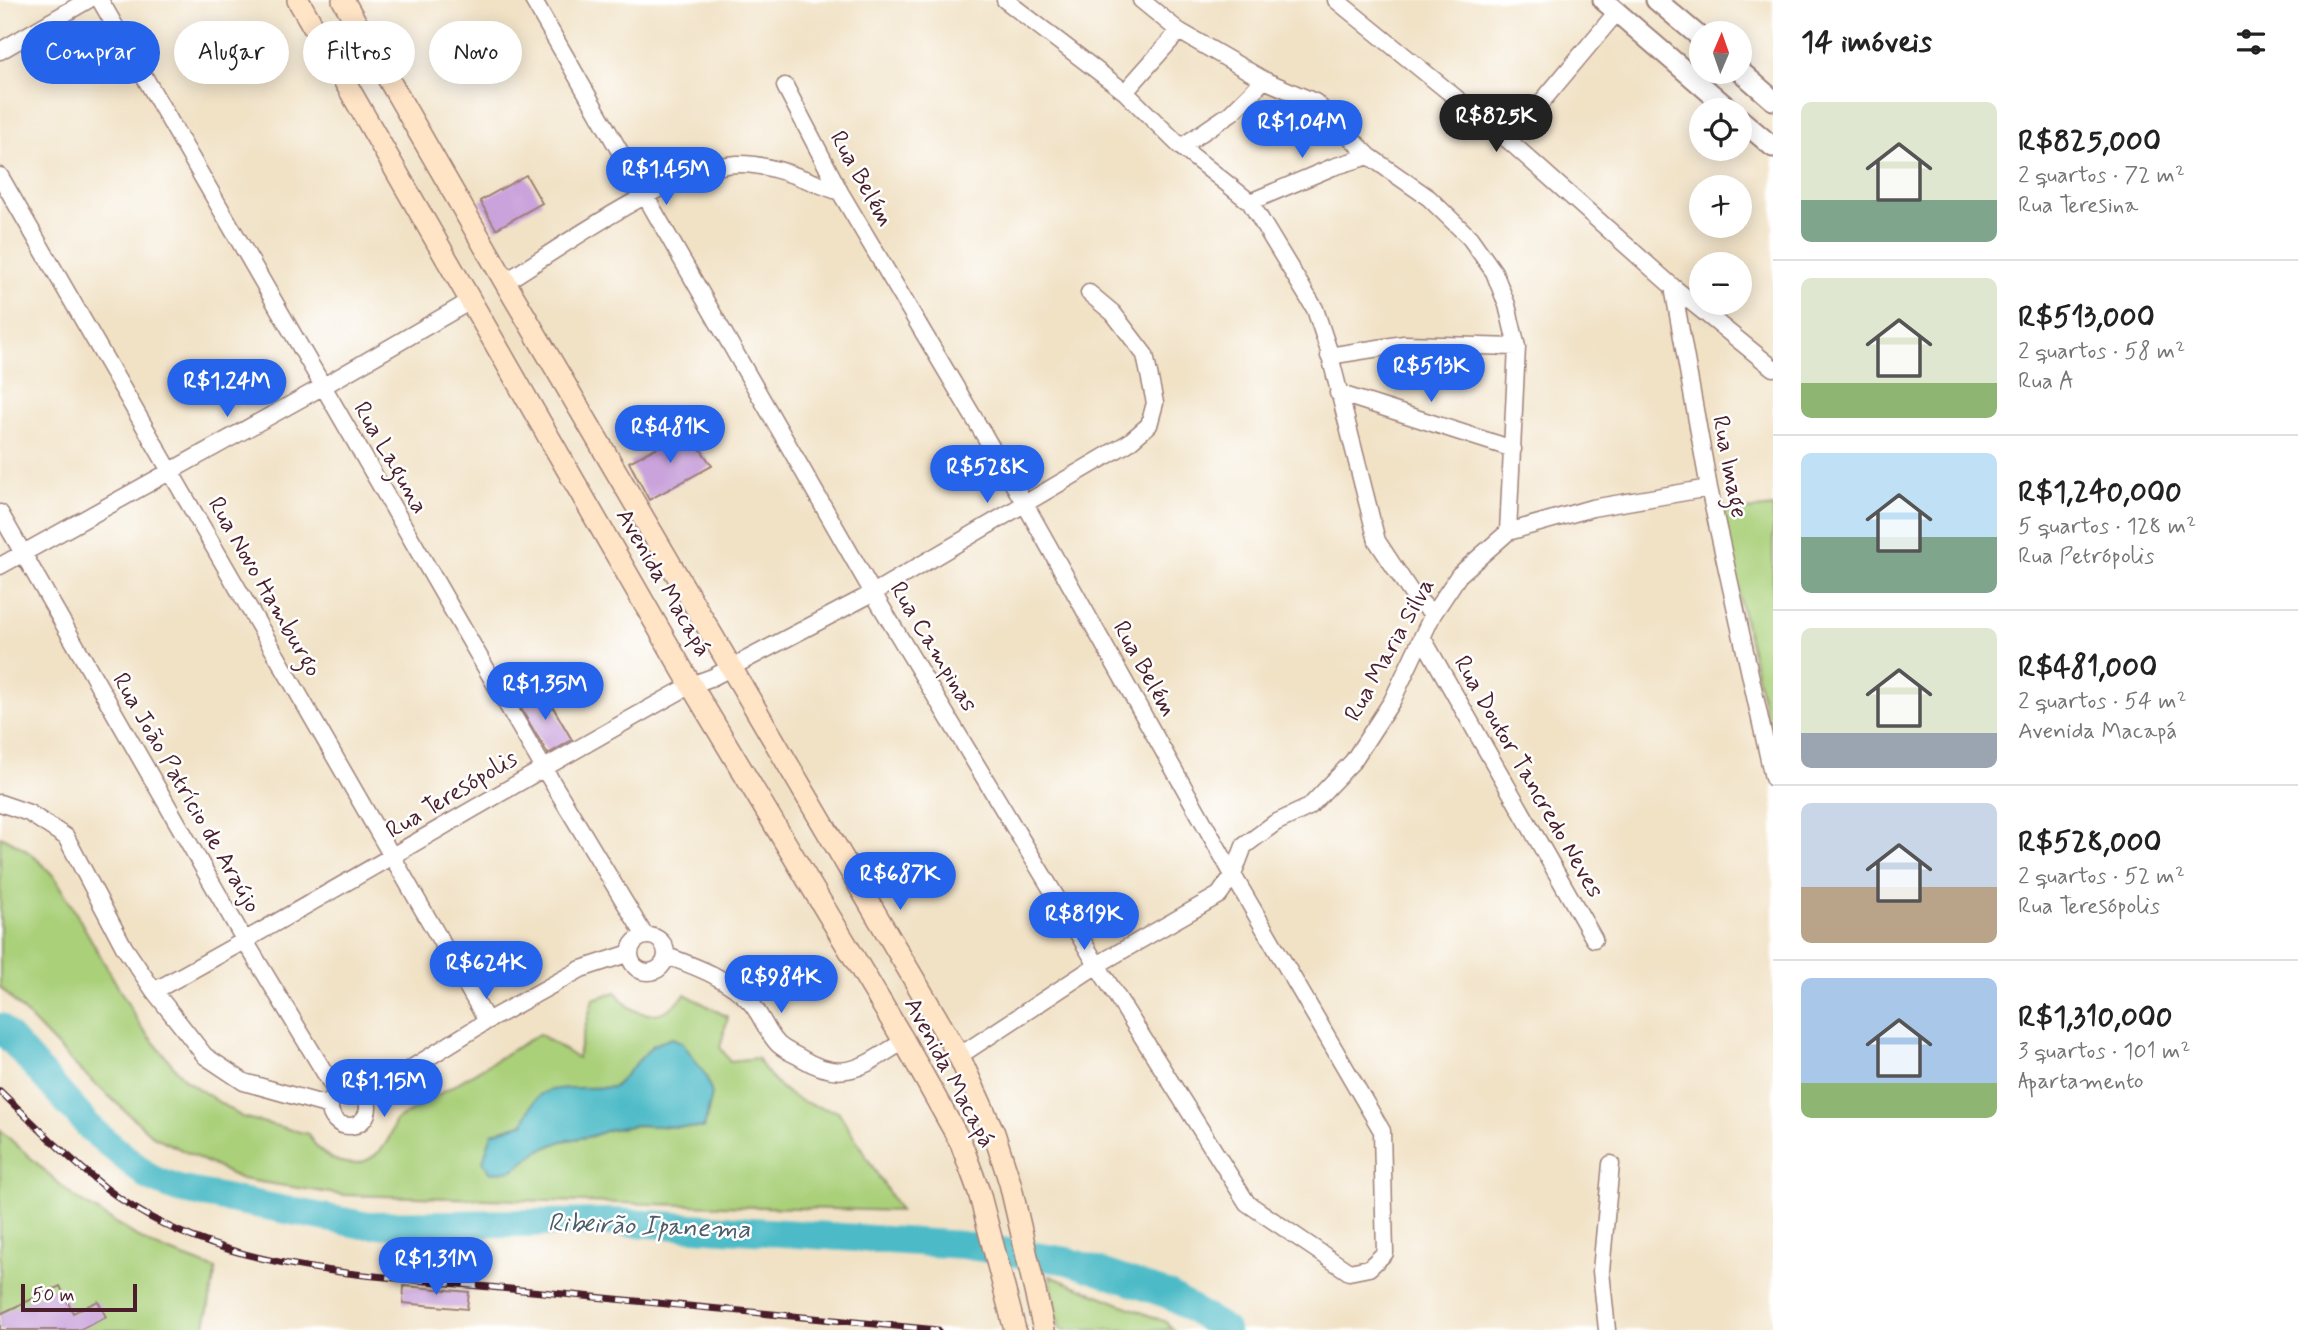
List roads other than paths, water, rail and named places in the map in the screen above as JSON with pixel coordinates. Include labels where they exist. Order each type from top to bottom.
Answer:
[{"type":"main road","name":"Avenida Macapá","points":[[298,0],[691,685],[904,1041],[961,1143],[979,1192],[1014,1330]]},
{"type":"main road","name":"Avenida Macapá","points":[[343,0],[505,282],[959,1056],[994,1133],[1010,1183],[1044,1330]]},
{"type":"street","points":[[0,51],[88,0]]},
{"type":"street","name":"Rua Laguna","points":[[100,0],[543,767],[645,936]]},
{"type":"street","name":"Rua Campinas","points":[[533,0],[873,593],[1097,965],[1247,1203],[1349,1272]]},
{"type":"street","points":[[1006,0],[1125,92],[1181,147],[1250,202],[1315,310],[1377,541],[1412,594],[1433,614]]},
{"type":"street","points":[[1141,0],[1179,31],[1264,80],[1314,103],[1369,156],[1429,198],[1471,238],[1498,283],[1507,304],[1517,347],[1508,532]]},
{"type":"street","points":[[1336,0],[1509,141],[1673,287],[1773,368]]},
{"type":"street","points":[[1656,0],[1689,28]]},
{"type":"street","points":[[1509,141],[1609,6],[1716,98]]},
{"type":"street","points":[[1125,92],[1179,31]]},
{"type":"street","points":[[1181,147],[1231,113],[1264,80]]},
{"type":"street","points":[[1752,82],[1773,100]]},
{"type":"street","name":"Rua Belém","points":[[785,86],[840,192],[1025,504],[1233,874],[1382,1131],[1385,1254],[1369,1268],[1349,1272]]},
{"type":"street","points":[[1752,129],[1773,147]]},
{"type":"street","points":[[1250,202],[1333,167],[1369,156]]},
{"type":"street","points":[[505,282],[645,196],[702,171],[737,164],[770,169],[840,192]]},
{"type":"street","name":"Rua Novo Hamburgo","points":[[0,176],[487,1021]]},
{"type":"street","name":"Rua Image","points":[[1673,287],[1709,488],[1772,768]]},
{"type":"street","name":"Rua Teresópolis","points":[[154,991],[691,685],[732,668],[873,593],[1128,443],[1149,425],[1155,404],[1145,355],[1113,313],[1089,293]]},
{"type":"street","points":[[0,566],[322,387],[472,300]]},
{"type":"street","points":[[1329,356],[1404,344],[1517,347]]},
{"type":"street","points":[[1338,393],[1513,449]]},
{"type":"street","name":"Rua Maria Silva","points":[[959,1056],[1097,965],[1219,895],[1233,874],[1244,846],[1275,823],[1309,807],[1353,761],[1392,701],[1433,614],[1459,575],[1508,532],[1592,508],[1709,488]]},
{"type":"street","name":"Rua João Patrício de Araújo","points":[[0,513],[334,1100]]},
{"type":"street","name":"Rua Doutor Tancredo Neves","points":[[1422,637],[1594,939]]},
{"type":"street","points":[[0,803],[29,813],[66,837],[124,947],[154,991],[205,1056],[244,1082],[334,1100],[349,1088],[365,1097],[368,1109],[362,1121],[345,1125],[334,1118],[334,1100]]},
{"type":"street","points":[[645,936],[661,941],[667,951],[665,962],[656,971],[644,972],[633,965],[629,953],[634,942],[645,936]]},
{"type":"street","points":[[365,1097],[487,1021],[581,969],[629,953]]},
{"type":"street","points":[[667,956],[703,969],[726,984],[750,1002],[779,1044],[816,1067],[841,1072],[864,1066],[904,1041]]},
{"type":"street","points":[[1607,1330],[1601,1271],[1611,1164]]},
{"type":"water","points":[[672,1038],[682,1042],[706,1076],[712,1094],[704,1128],[636,1125],[608,1130],[592,1136],[562,1141],[538,1151],[513,1170],[491,1173],[483,1161],[492,1133],[524,1123],[533,1103],[541,1094],[566,1088],[614,1087],[653,1045]]},
{"type":"waterway","name":"Ribeirão Ipanema","points":[[0,1027],[93,1131],[150,1178],[178,1189],[363,1225],[618,1222],[962,1245],[1068,1261],[1169,1295],[1225,1330]]},
{"type":"railway","points":[[0,1091],[79,1166],[135,1209],[197,1239],[229,1250],[296,1265],[364,1275],[938,1330]]}]
